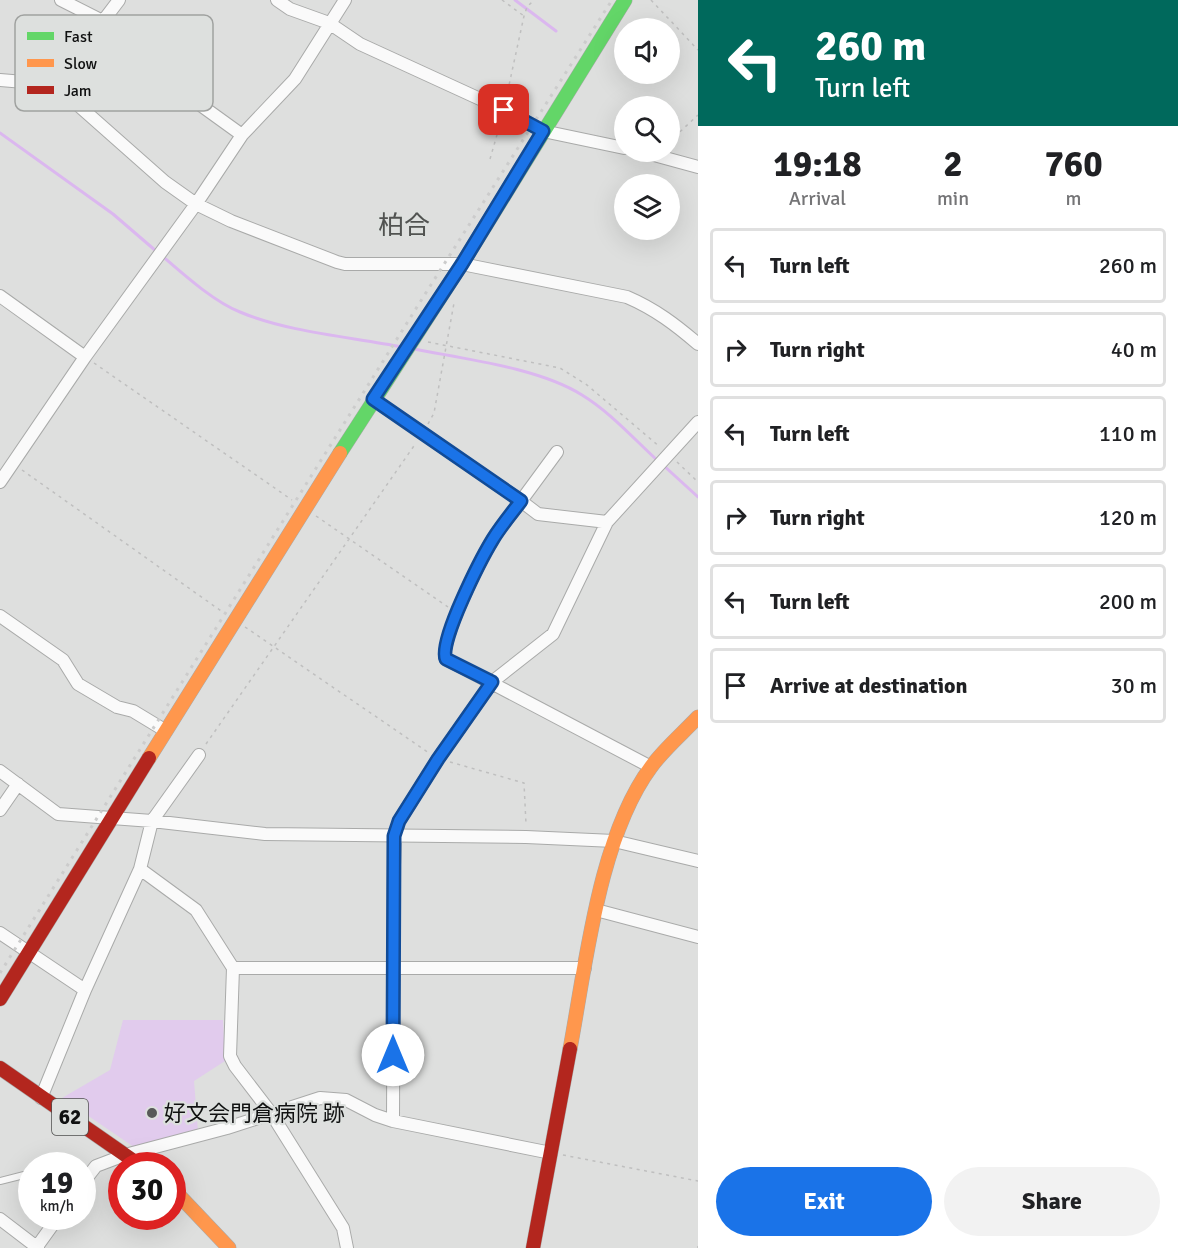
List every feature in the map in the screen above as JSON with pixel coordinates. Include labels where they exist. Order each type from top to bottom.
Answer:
[{"type":"street","points":[[61,0],[91,15]]},
{"type":"street","points":[[108,15],[119,0]]},
{"type":"street","points":[[277,0],[290,9],[329,24],[360,44],[504,110],[543,131],[614,146]]},
{"type":"street","points":[[0,482],[242,135],[296,79],[345,0]]},
{"type":"street","points":[[0,999],[304,508],[462,264],[625,0]]},
{"type":"street","points":[[0,80],[15,81]]},
{"type":"street","points":[[85,111],[165,182],[196,204],[231,221],[345,264],[462,264],[627,297],[648,306],[670,320],[698,344]]},
{"type":"street","points":[[209,111],[242,135]]},
{"type":"street","points":[[680,161],[698,166]]},
{"type":"street","points":[[0,296],[85,357]]},
{"type":"street","points":[[373,399],[538,514],[607,522]]},
{"type":"street","points":[[393,1121],[394,836],[399,821],[438,759],[492,682],[553,634],[607,522],[698,422]]},
{"type":"street","points":[[557,452],[493,538],[456,613],[444,654],[446,659],[651,767]]},
{"type":"street","points":[[0,616],[63,660],[78,684],[117,707],[133,711],[166,731]]},
{"type":"street","points":[[533,1248],[596,910],[614,841],[632,798],[651,767],[695,724]]},
{"type":"street","points":[[41,1098],[85,990],[140,869],[152,821],[199,755]]},
{"type":"street","points":[[0,771],[58,814],[152,821],[265,834],[526,837],[614,841],[698,861]]},
{"type":"street","points":[[0,810],[18,784]]},
{"type":"street","points":[[140,869],[196,910],[233,968],[230,1056],[271,1113],[343,1228],[347,1248]]},
{"type":"street","points":[[596,910],[698,937]]},
{"type":"street","points":[[0,933],[85,990]]},
{"type":"street","points":[[233,968],[585,968]]},
{"type":"street","name":"62","points":[[0,1068],[121,1152]]},
{"type":"street","points":[[136,1152],[227,1128],[320,1098],[346,1100],[375,1115],[393,1121],[551,1153]]},
{"type":"street","points":[[96,1166],[108,1161]]},
{"type":"street","points":[[186,1203],[229,1248]]},
{"type":"street","points":[[0,1219],[37,1247],[49,1230]]},
{"type":"lane","points":[[0,1182],[18,1177]]},
{"type":"path","points":[[502,0],[525,16]]},
{"type":"path","points":[[490,159],[504,110],[527,7],[534,0]]},
{"type":"path","points":[[651,0],[698,50]]},
{"type":"path","points":[[680,132],[698,115]]},
{"type":"path","points":[[199,755],[422,434],[434,413],[455,299]]},
{"type":"path","points":[[412,339],[560,368],[587,385],[698,482]]},
{"type":"path","points":[[85,357],[456,613]]},
{"type":"path","points":[[13,463],[234,620],[438,759],[524,783],[526,837]]},
{"type":"path","points":[[551,1153],[698,1181]]},
{"type":"shaded area","points":[[123,1020],[223,1020],[225,1061],[194,1081],[198,1131],[134,1147],[62,1098],[110,1070]]},
{"type":"waterway","points":[[515,0],[556,31]]},
{"type":"waterway","points":[[0,133],[113,214],[156,251]]},
{"type":"waterway","points":[[161,255],[209,295],[258,319],[298,329],[402,347]]},
{"type":"waterway","points":[[414,349],[523,371],[565,386],[602,409],[658,461]]},
{"type":"waterway","points":[[663,465],[698,497]]},
{"type":"railway","points":[[0,973],[612,0]]},
{"type":"traffic: fast","points":[[340,453],[462,264],[625,0]]},
{"type":"traffic: slow","points":[[149,758],[340,453]]},
{"type":"traffic: slow","points":[[570,1049],[597,902],[619,829],[633,796],[651,767],[698,717]]},
{"type":"traffic: slow","points":[[186,1203],[229,1248]]},
{"type":"traffic: jam","points":[[0,999],[149,758]]},
{"type":"traffic: jam","points":[[533,1248],[570,1049]]},
{"type":"traffic: jam","points":[[0,1068],[121,1152]]},
{"type":"place","name":"好文会門倉病院 跡","points":[[152,1113]]},
{"type":"district","name":"柏合","points":[[404,225]]},
{"type":"route","points":[[393,1055],[394,836],[399,821],[438,759],[492,682],[446,659],[444,650],[456,613],[493,538],[521,501],[373,399],[462,264],[543,131],[504,110]]}]
